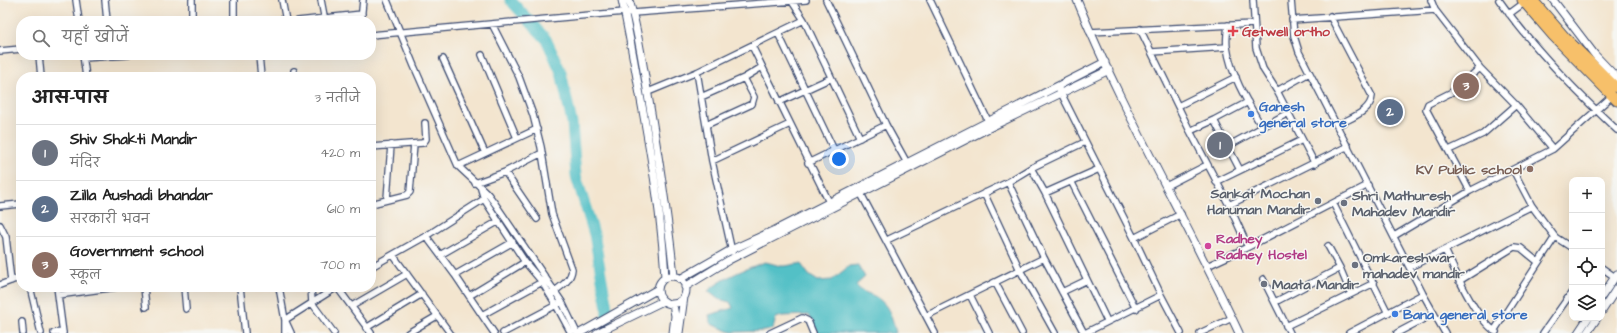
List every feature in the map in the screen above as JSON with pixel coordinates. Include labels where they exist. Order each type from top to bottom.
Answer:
[{"type":"main road","points":[[1526,1],[1566,38],[1615,95]]},
{"type":"street","points":[[76,0],[78,16]]},
{"type":"street","points":[[105,0],[107,16]]},
{"type":"street","points":[[192,0],[192,16]]},
{"type":"street","points":[[234,0],[234,16]]},
{"type":"street","points":[[282,0],[285,16]]},
{"type":"street","points":[[321,0],[324,16]]},
{"type":"street","points":[[347,16],[362,14],[364,0]]},
{"type":"street","points":[[387,0],[458,166],[487,193],[496,205],[577,333]]},
{"type":"street","points":[[622,0],[657,192],[663,238],[665,278]]},
{"type":"street","points":[[629,0],[634,14],[648,92],[677,277],[685,287],[680,333]]},
{"type":"street","points":[[376,35],[625,12],[634,14],[791,0],[806,0]]},
{"type":"street","points":[[791,0],[804,20],[860,138]]},
{"type":"street","points":[[826,0],[886,125],[907,163]]},
{"type":"street","points":[[930,0],[990,124]]},
{"type":"street","points":[[1077,0],[1090,32],[1239,333]]},
{"type":"street","points":[[1253,0],[1256,48],[1263,69],[1277,91],[1315,164]]},
{"type":"street","points":[[1291,0],[1294,36],[1299,52],[1433,314],[1445,333]]},
{"type":"street","points":[[1431,0],[1435,10],[1480,68],[1516,105],[1553,149]]},
{"type":"street","points":[[1499,0],[1537,49],[1617,130]]},
{"type":"street","points":[[1553,0],[1595,55],[1617,78]]},
{"type":"street","points":[[1509,14],[1526,1]]},
{"type":"street","points":[[1292,20],[1330,16],[1435,10]]},
{"type":"street","points":[[1330,16],[1372,96],[1372,102],[1368,107],[1337,126]]},
{"type":"street","points":[[648,92],[697,72],[804,20]]},
{"type":"street","points":[[492,24],[519,77],[533,115],[542,153],[552,214],[572,269],[571,276],[568,280],[552,293]]},
{"type":"street","points":[[1090,32],[1254,24]]},
{"type":"street","points":[[1228,26],[1227,47],[1236,77],[1262,127]]},
{"type":"street","points":[[1140,29],[1216,182],[1229,205],[1248,247]]},
{"type":"street","points":[[778,33],[834,150]]},
{"type":"street","points":[[752,46],[808,163],[829,202]]},
{"type":"street","points":[[1152,52],[1227,47]]},
{"type":"street","points":[[0,51],[16,49]]},
{"type":"street","points":[[482,55],[517,138]]},
{"type":"street","points":[[443,59],[485,153]]},
{"type":"street","points":[[39,60],[41,72]]},
{"type":"street","points":[[83,60],[85,72]]},
{"type":"street","points":[[259,60],[261,72]]},
{"type":"street","points":[[685,287],[733,258],[990,124],[1105,62]]},
{"type":"street","points":[[701,98],[744,78],[762,67]]},
{"type":"street","points":[[1470,191],[1426,109],[1428,104],[1452,92],[1480,68]]},
{"type":"street","points":[[684,296],[677,303],[673,304],[663,301],[659,296],[658,289],[660,282],[665,278],[677,277],[775,230],[829,202],[859,191],[907,163],[990,124],[1061,94],[1109,70]]},
{"type":"street","points":[[697,72],[712,161],[733,258]]},
{"type":"street","points":[[1277,91],[1309,73]]},
{"type":"street","points":[[1178,106],[1236,77]]},
{"type":"street","points":[[706,125],[752,104],[754,97],[744,78]]},
{"type":"street","points":[[779,102],[831,78]]},
{"type":"street","points":[[1058,87],[1181,333]]},
{"type":"street","points":[[1394,236],[1470,191],[1553,149],[1615,95]]},
{"type":"street","points":[[1190,130],[1214,120],[1248,102]]},
{"type":"street","points":[[1449,150],[1483,134],[1516,105]]},
{"type":"street","points":[[1228,146],[1288,113]]},
{"type":"street","points":[[1214,120],[1240,170]]},
{"type":"street","points":[[376,146],[414,144],[425,141],[425,123]]},
{"type":"street","points":[[712,161],[790,124]]},
{"type":"street","points":[[808,163],[886,125]]},
{"type":"street","points":[[458,166],[537,129]]},
{"type":"street","points":[[1216,182],[1302,140]]},
{"type":"street","points":[[887,240],[1008,182],[1031,168],[1085,142]]},
{"type":"street","points":[[376,202],[407,195],[410,192],[414,144]]},
{"type":"street","points":[[387,199],[391,145]]},
{"type":"street","points":[[1229,205],[1315,164],[1348,146]]},
{"type":"street","points":[[475,183],[504,172],[542,153]]},
{"type":"street","points":[[1166,186],[1208,165]]},
{"type":"street","points":[[1031,168],[1107,321]]},
{"type":"street","points":[[1045,194],[1072,183],[1099,169]]},
{"type":"street","points":[[1513,170],[1532,206],[1555,237],[1569,246]]},
{"type":"street","points":[[504,172],[537,219]]},
{"type":"street","points":[[1008,182],[1044,258],[1084,333],[1107,321],[1136,309],[1161,295]]},
{"type":"street","points":[[1072,183],[1136,309]]},
{"type":"street","points":[[1207,266],[1248,247],[1368,185]]},
{"type":"street","points":[[481,189],[484,199],[525,262],[552,293]]},
{"type":"street","points":[[859,191],[887,240],[935,333]]},
{"type":"street","points":[[984,193],[1020,270],[1055,333]]},
{"type":"street","points":[[376,264],[426,236],[484,199]]},
{"type":"street","points":[[1333,203],[1388,313]]},
{"type":"street","points":[[0,206],[16,204]]},
{"type":"street","points":[[1410,267],[1532,206]]},
{"type":"street","points":[[1134,238],[1181,214]]},
{"type":"street","points":[[440,256],[499,221]]},
{"type":"street","points":[[0,225],[6,237],[11,280]]},
{"type":"street","points":[[426,236],[455,275],[494,333]]},
{"type":"street","points":[[1445,250],[1459,281],[1484,322],[1495,332],[1555,237]]},
{"type":"street","points":[[455,275],[513,242]]},
{"type":"street","points":[[1328,246],[1340,268],[1351,294]]},
{"type":"street","points":[[1459,281],[1514,247],[1521,248],[1538,262]]},
{"type":"street","points":[[393,255],[450,333]]},
{"type":"street","points":[[926,316],[1044,258]]},
{"type":"street","points":[[469,296],[525,262]]},
{"type":"street","points":[[1275,302],[1340,268]]},
{"type":"street","points":[[1605,270],[1616,275],[1605,292]]},
{"type":"street","points":[[352,306],[408,274]]},
{"type":"street","points":[[0,285],[16,278]]},
{"type":"street","points":[[1263,279],[1290,333]]},
{"type":"street","points":[[1062,292],[1087,280]]},
{"type":"street","points":[[482,315],[542,282]]},
{"type":"street","points":[[995,282],[1022,333]]},
{"type":"street","points":[[1286,326],[1374,284]]},
{"type":"street","points":[[1605,306],[1617,288]]},
{"type":"street","points":[[580,333],[658,289]]},
{"type":"street","points":[[31,292],[41,333]]},
{"type":"street","points":[[54,333],[63,332],[58,292]]},
{"type":"street","points":[[58,295],[80,292]]},
{"type":"street","points":[[144,292],[146,307]]},
{"type":"street","points":[[184,292],[186,309]]},
{"type":"street","points":[[241,292],[245,333]]},
{"type":"street","points":[[280,292],[285,320],[285,333]]},
{"type":"street","points":[[311,292],[312,303],[334,333]]},
{"type":"street","points":[[285,320],[329,292]]},
{"type":"street","points":[[341,292],[371,333]]},
{"type":"street","points":[[366,328],[422,294]]},
{"type":"street","points":[[1349,333],[1423,294]]},
{"type":"street","points":[[970,295],[989,333]]},
{"type":"street","points":[[1542,333],[1569,296]]},
{"type":"street","points":[[597,333],[663,301]]},
{"type":"street","points":[[503,333],[559,303]]},
{"type":"street","points":[[559,303],[571,333]]},
{"type":"street","points":[[673,304],[675,316],[673,333]]},
{"type":"street","points":[[1398,333],[1433,314]]},
{"type":"street","points":[[408,333],[437,316]]},
{"type":"street","points":[[770,333],[802,318],[808,321],[813,333]]},
{"type":"street","points":[[1200,333],[1232,318]]},
{"type":"street","points":[[285,320],[291,333]]},
{"type":"street","points":[[1578,333],[1586,321]]},
{"type":"street","points":[[1588,333],[1595,321]]},
{"type":"street","points":[[22,322],[23,333]]},
{"type":"water","points":[[765,262],[779,266],[801,264],[809,275],[818,281],[832,280],[849,266],[858,265],[865,277],[856,285],[861,290],[877,298],[886,306],[891,315],[896,333],[818,333],[809,315],[782,316],[776,318],[773,329],[765,331],[731,332],[711,324],[709,315],[733,308],[730,302],[718,299],[708,291],[728,278]]},
{"type":"waterway","points":[[510,0],[546,39],[561,72],[572,123],[576,176],[594,234],[607,308],[606,333]]},
{"type":"place","name":"Getwell ortho","points":[[1233,31]]},
{"type":"place","name":"Government school","points":[[1466,86]]},
{"type":"place","name":"Zilla Aushadi bhandar","points":[[1390,112]]},
{"type":"place","name":"Ganesh general store","points":[[1251,114]]},
{"type":"place","name":"Shiv Shakti Mandir","points":[[1220,145]]},
{"type":"place","name":"KV Public school","points":[[1530,169]]},
{"type":"place","name":"Sankat Mochan Hanuman Mandir","points":[[1318,201]]},
{"type":"place","name":"Shri Mathuresh Mahadev Mandir","points":[[1344,203]]},
{"type":"place","name":"Radhey Radhey Hostel","points":[[1208,246]]},
{"type":"place","name":"Omkareshwar mahadev mandir","points":[[1355,265]]},
{"type":"place","name":"Maata Mandir","points":[[1264,284]]},
{"type":"place","name":"Bana general store","points":[[1395,314]]}]
